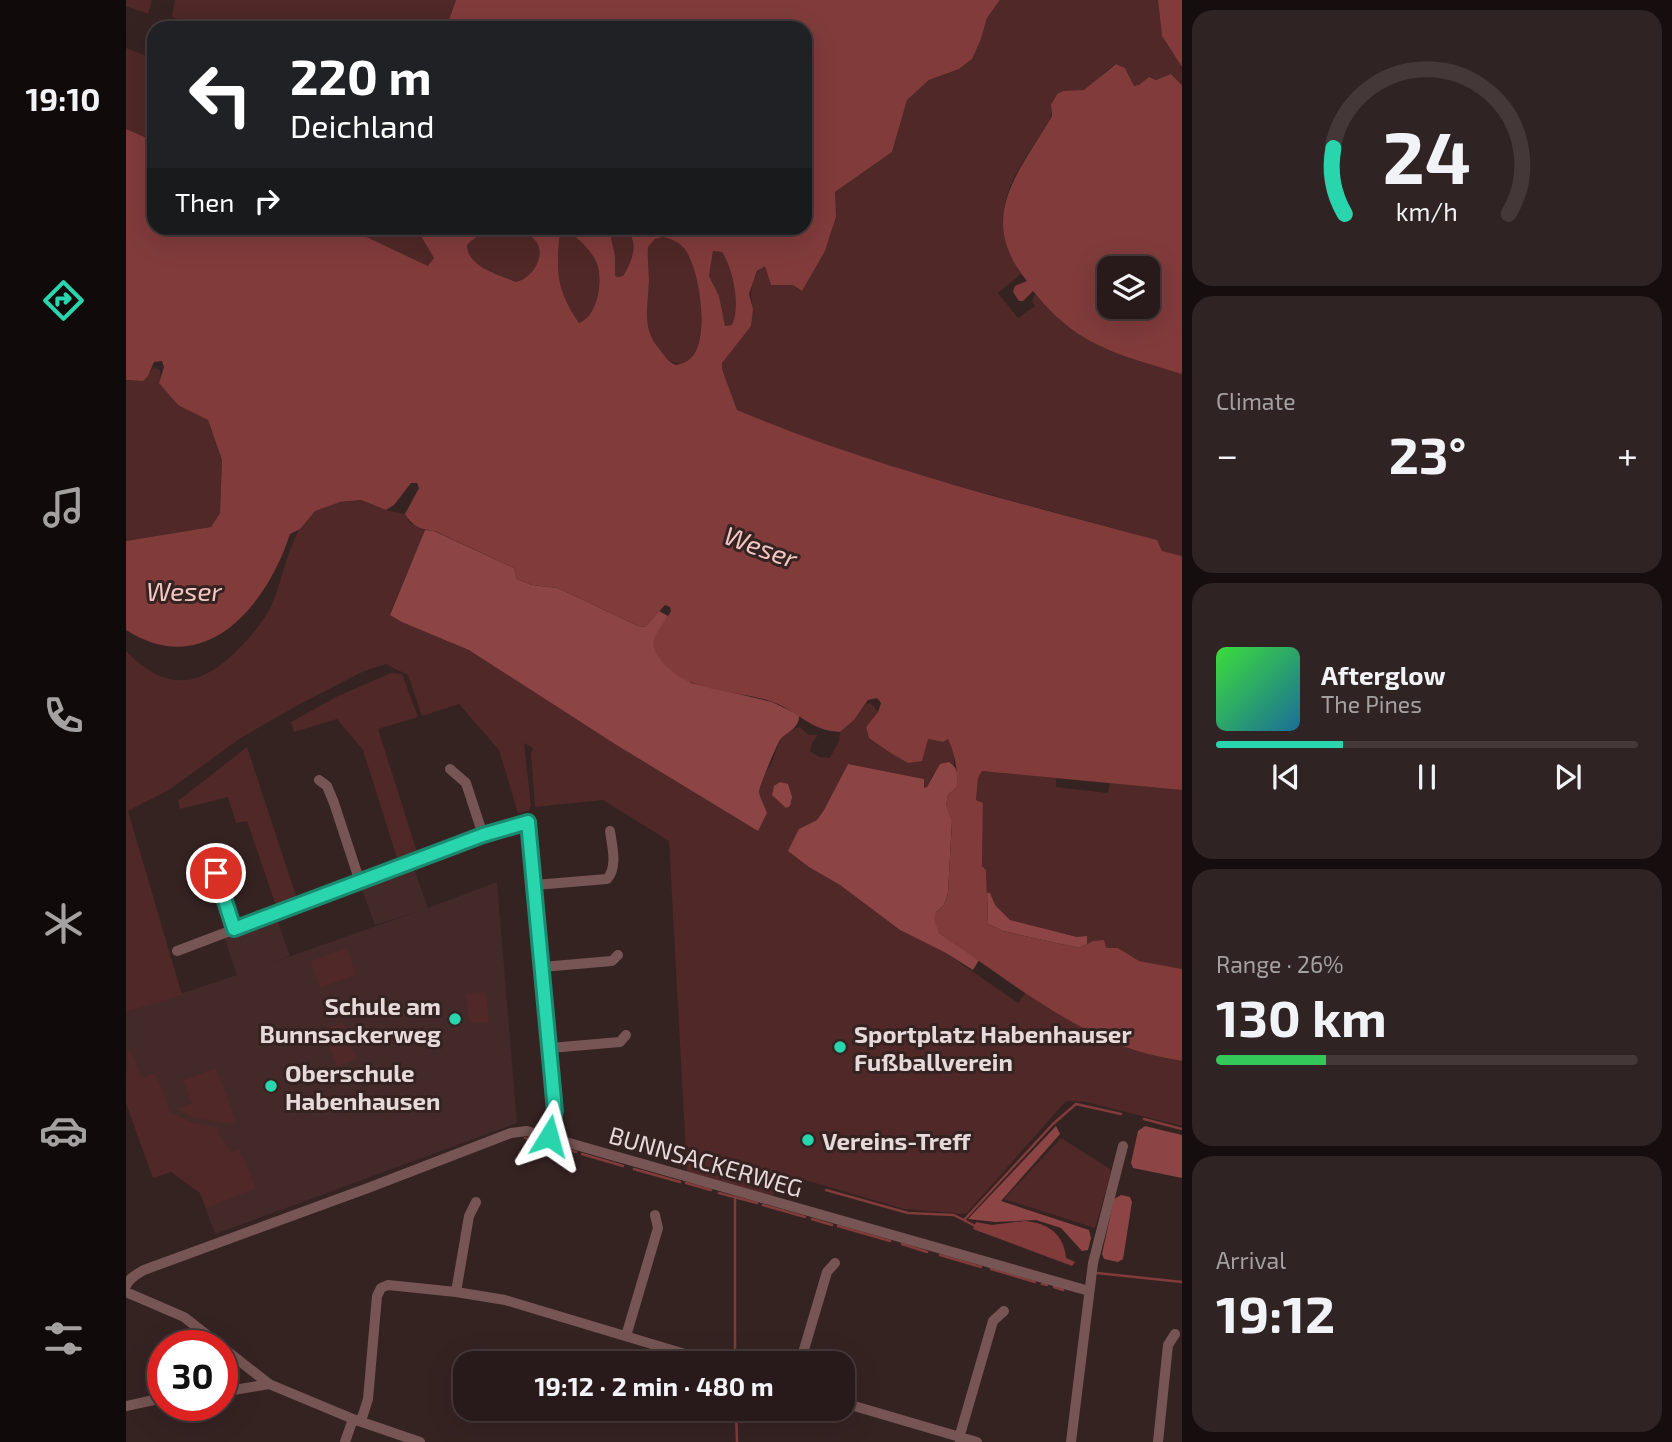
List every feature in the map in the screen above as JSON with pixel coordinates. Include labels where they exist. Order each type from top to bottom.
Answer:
[{"type":"street","points":[[450,769],[466,783],[483,835]]},
{"type":"street","points":[[319,780],[327,786],[334,803],[360,882]]},
{"type":"street","points":[[177,951],[483,835],[528,822],[555,1111],[549,1136]]},
{"type":"street","points":[[535,885],[607,879],[612,874],[613,865],[610,831]]},
{"type":"street","points":[[202,863],[216,873],[234,929]]},
{"type":"street","points":[[542,967],[612,961],[618,955]]},
{"type":"street","points":[[550,1048],[620,1042],[626,1035]]},
{"type":"street","name":"BUNNSACKERWEG","points":[[126,1289],[127,1282],[144,1270],[392,1180],[511,1132],[527,1130],[1089,1292]]},
{"type":"street","points":[[1071,1442],[1093,1263],[1123,1146]]},
{"type":"street","points":[[456,1292],[468,1216],[476,1202]]},
{"type":"street","points":[[626,1336],[658,1228],[655,1215]]},
{"type":"street","points":[[804,1351],[827,1272],[835,1263]]},
{"type":"street","points":[[345,1442],[368,1399],[377,1296],[381,1288],[388,1285],[456,1292],[538,1309],[675,1351]]},
{"type":"street","points":[[126,1289],[184,1317],[201,1330]]},
{"type":"street","points":[[959,1438],[993,1321],[1004,1311]]},
{"type":"street","points":[[1158,1442],[1168,1345],[1175,1334]]},
{"type":"street","points":[[238,1359],[269,1384],[420,1442]]},
{"type":"street","points":[[238,1389],[269,1384]]},
{"type":"street","points":[[126,1406],[147,1401]]},
{"type":"street","points":[[855,1406],[977,1442]]},
{"type":"shaded area","points":[[126,0],[152,0],[148,14],[126,6]]},
{"type":"shaded area","points":[[175,0],[456,0],[448,21],[181,21],[172,17]]},
{"type":"shaded area","points":[[1000,0],[1158,0],[1162,36],[1182,67],[1182,85],[1172,74],[1156,80],[1150,77],[1138,87],[1134,86],[1125,68],[1116,64],[1083,91],[1063,91],[1057,94],[1053,100],[1048,124],[1023,161],[1007,195],[1005,232],[1010,252],[1021,274],[998,293],[1018,318],[1035,306],[1032,301],[1035,294],[1051,312],[1083,337],[1119,354],[1182,374],[1182,556],[1161,551],[1157,540],[903,471],[800,436],[737,410],[722,369],[722,363],[753,309],[752,285],[760,269],[765,265],[771,285],[793,285],[801,291],[831,234],[834,193],[892,152],[907,100],[929,80],[959,69],[981,39],[987,18]]},
{"type":"shaded area","points":[[126,48],[147,56],[147,138],[126,129]]},
{"type":"shaded area","points":[[362,235],[421,235],[434,258],[428,266]]},
{"type":"shaded area","points":[[528,235],[538,244],[537,264],[528,276],[516,282],[493,273],[478,265],[468,253],[467,245],[476,237]]},
{"type":"shaded area","points":[[560,235],[573,235],[587,249],[597,265],[597,298],[590,314],[579,323],[565,301],[560,287]]},
{"type":"shaded area","points":[[614,235],[629,235],[633,242],[632,257],[623,276],[615,276],[611,238]]},
{"type":"shaded area","points":[[663,237],[676,241],[686,250],[699,286],[702,317],[698,344],[694,354],[679,364],[664,356],[657,348],[645,322],[649,285],[648,247],[655,239]]},
{"type":"shaded area","points":[[713,251],[722,252],[732,278],[736,298],[733,325],[725,326],[719,296],[709,276]]},
{"type":"shaded area","points":[[154,367],[160,370],[160,383],[178,404],[208,420],[222,460],[220,513],[211,527],[126,541],[126,380],[142,378]]},
{"type":"shaded area","points":[[361,500],[405,514],[410,523],[425,530],[390,614],[450,578],[758,830],[767,813],[759,794],[759,785],[783,736],[793,729],[800,727],[809,735],[818,735],[810,751],[819,757],[830,758],[839,741],[840,732],[866,704],[871,703],[878,712],[866,727],[869,738],[889,752],[928,739],[943,742],[948,739],[954,752],[954,765],[949,762],[933,775],[927,787],[923,788],[924,779],[848,764],[817,820],[799,829],[810,867],[840,885],[900,930],[946,953],[1018,1003],[1026,992],[1105,1038],[1133,1050],[1182,1061],[1182,1126],[1086,1102],[1066,1101],[966,1214],[904,1209],[798,1178],[772,1196],[687,1173],[669,841],[603,800],[535,807],[531,754],[533,748],[524,743],[531,806],[529,810],[518,813],[499,750],[459,704],[422,716],[408,675],[386,664],[364,671],[298,705],[239,739],[169,790],[128,811],[182,995],[126,1012],[126,651],[157,675],[172,680],[187,680],[215,669],[260,625],[272,604],[293,542],[306,519],[325,506]]},
{"type":"shaded area","points":[[425,530],[434,531],[514,568],[517,579],[532,585],[558,588],[638,626],[645,627],[659,611],[668,616],[654,640],[691,683],[772,702],[799,715],[795,726],[778,743],[761,783],[760,797],[767,813],[758,831],[615,744],[469,650],[390,615]]},
{"type":"shaded area","points":[[391,673],[402,674],[418,717],[378,729],[417,852],[397,858],[363,750],[337,719],[294,732],[291,722],[338,696]]},
{"type":"shaded area","points":[[247,747],[297,899],[276,906],[247,821],[236,823],[228,797],[180,809],[178,801]]},
{"type":"shaded area","points":[[949,762],[956,770],[958,780],[957,787],[948,795],[946,805],[952,820],[948,893],[944,905],[936,912],[939,933],[979,960],[973,970],[900,930],[840,885],[788,851],[799,829],[817,820],[824,810],[848,764],[924,779],[924,788],[940,764]]},
{"type":"shaded area","points":[[982,771],[1056,778],[1056,787],[1108,793],[1110,783],[1182,790],[1182,969],[1138,961],[1118,948],[1106,948],[1093,941],[1087,944],[1086,936],[1077,937],[1010,920],[987,893],[986,870],[982,866],[983,803],[976,800],[978,778]]},
{"type":"shaded area","points":[[780,782],[788,784],[792,797],[790,806],[786,808],[772,795],[774,786]]},
{"type":"shaded area","name":"Oberschule Habenhausen","points":[[414,869],[428,908],[497,882],[517,1123],[215,1234],[200,1193],[171,1171],[153,1178],[126,1103],[126,1012],[237,975],[224,936],[276,917],[290,956],[257,968],[419,911],[375,925],[361,887]]},
{"type":"shaded area","points":[[987,893],[990,893],[995,905],[1010,920],[1077,937],[1087,936],[1087,944],[1079,948],[1003,931],[988,924]]},
{"type":"shaded area","points":[[347,948],[356,975],[320,988],[311,961]]},
{"type":"shaded area","points":[[486,992],[489,1022],[469,1023],[466,994]]},
{"type":"shaded area","points":[[343,1022],[357,1059],[337,1066],[323,1030]]},
{"type":"shaded area","points":[[128,1046],[142,1077],[156,1073],[170,1112],[196,1124],[217,1127],[232,1153],[239,1149],[256,1188],[206,1208],[200,1193],[171,1172],[153,1178],[126,1103]]},
{"type":"shaded area","points":[[216,1068],[236,1122],[231,1124],[195,1118],[177,1109],[192,1103],[183,1080]]},
{"type":"shaded area","points":[[1056,1126],[1060,1134],[1001,1201],[1089,1230],[1091,1238],[1088,1250],[1082,1251],[1061,1228],[1036,1220],[995,1222],[968,1219]]},
{"type":"shaded area","points":[[1145,1126],[1182,1135],[1182,1178],[1133,1168],[1131,1163],[1138,1131]]},
{"type":"shaded area","points":[[1061,1138],[1110,1169],[1095,1228],[1004,1199]]},
{"type":"shaded area","points":[[1121,1195],[1130,1197],[1132,1202],[1123,1259],[1118,1262],[1104,1259],[1102,1254],[1114,1199]]},
{"type":"water","name":"Weser","points":[[456,0],[1000,0],[987,18],[972,59],[959,69],[929,80],[907,100],[892,152],[835,192],[836,217],[825,251],[802,291],[793,285],[771,285],[765,266],[757,271],[749,294],[753,309],[751,326],[722,363],[722,369],[737,410],[892,466],[1157,540],[1162,551],[1182,556],[1182,790],[982,771],[978,778],[976,800],[983,803],[982,866],[986,870],[988,924],[1003,931],[1079,948],[1093,941],[1104,940],[1106,948],[1118,948],[1139,961],[1182,969],[1182,1061],[1134,1050],[1082,1028],[1057,1014],[939,933],[934,919],[936,912],[944,905],[948,893],[952,822],[946,805],[948,795],[957,787],[956,763],[948,739],[943,742],[928,739],[922,761],[908,763],[869,738],[866,727],[878,712],[881,703],[877,698],[868,700],[854,720],[840,732],[813,725],[773,702],[712,689],[683,679],[660,659],[654,647],[654,639],[671,611],[670,607],[665,605],[645,627],[638,626],[558,588],[532,585],[517,579],[514,568],[411,522],[405,514],[419,488],[417,483],[411,483],[394,505],[386,510],[361,500],[340,502],[315,511],[300,529],[290,534],[280,561],[249,609],[229,628],[207,641],[182,646],[155,643],[126,630],[126,541],[211,527],[220,513],[222,460],[208,420],[178,405],[159,383],[164,367],[162,361],[154,362],[143,381],[126,380],[126,129],[147,138],[147,235],[362,235],[428,266],[434,258],[421,235],[480,235],[467,245],[472,259],[493,273],[516,282],[528,276],[539,257],[538,244],[528,235],[560,235],[559,280],[571,311],[579,323],[595,306],[599,271],[595,259],[573,235],[614,235],[611,238],[615,276],[618,277],[623,276],[632,257],[633,242],[629,235],[812,235],[812,21],[448,21]],"holes":[[[663,237],[681,245],[691,261],[699,289],[701,322],[697,349],[691,358],[678,365],[667,359],[660,350],[648,326],[648,247],[655,239]],[[713,251],[722,252],[736,298],[732,325],[725,326],[719,296],[709,276]]]},
{"type":"water","points":[[1158,0],[1182,0],[1182,67],[1162,36]]},
{"type":"water","points":[[1116,64],[1125,68],[1134,86],[1149,77],[1156,80],[1171,74],[1182,85],[1182,374],[1100,346],[1066,325],[1033,291],[1023,301],[1019,301],[1013,292],[1015,286],[1027,281],[1012,258],[1004,236],[1003,216],[1016,176],[1052,116],[1051,105],[1057,94],[1084,90]]},
{"type":"water","points":[[1025,1221],[1041,1224],[1053,1231],[1062,1242],[1066,1258],[1075,1262],[1072,1266],[973,1229],[976,1222],[992,1225]]},
{"type":"waterway","points":[[964,1220],[1053,1124],[1076,1104],[1121,1114]]},
{"type":"waterway","points":[[1144,1119],[1182,1129]]},
{"type":"waterway","points":[[525,1138],[542,1143]]},
{"type":"waterway","points":[[550,1145],[576,1152]]},
{"type":"waterway","points":[[582,1154],[623,1166]]},
{"type":"waterway","points":[[634,1169],[680,1182]]},
{"type":"waterway","points":[[686,1183],[711,1190]]},
{"type":"waterway","points":[[826,1190],[908,1213],[954,1215],[977,1227]]},
{"type":"waterway","points":[[719,1193],[757,1203]]},
{"type":"waterway","points":[[735,1197],[735,1351]]},
{"type":"waterway","points":[[763,1205],[805,1217]]},
{"type":"waterway","points":[[812,1219],[832,1225]]},
{"type":"waterway","points":[[838,1226],[890,1241]]},
{"type":"waterway","points":[[902,1244],[927,1252]]},
{"type":"waterway","points":[[940,1255],[981,1267]]},
{"type":"waterway","points":[[991,1269],[1035,1282]]},
{"type":"waterway","points":[[1097,1273],[1182,1282]]},
{"type":"waterway","points":[[1042,1284],[1047,1285]]},
{"type":"waterway","points":[[1054,1287],[1063,1290]]},
{"type":"waterway","points":[[736,1421],[737,1442]]},
{"type":"place","name":"Schule am Bunnsackerweg","points":[[455,1019]]},
{"type":"place","name":"Sportplatz Habenhauser Fußballverein","points":[[840,1047]]},
{"type":"place","name":"Oberschule Habenhausen","points":[[271,1086]]},
{"type":"place","name":"Vereins-Treff","points":[[808,1140]]},
{"type":"route","points":[[216,873],[234,929],[483,835],[528,822],[555,1111],[549,1136]]}]
